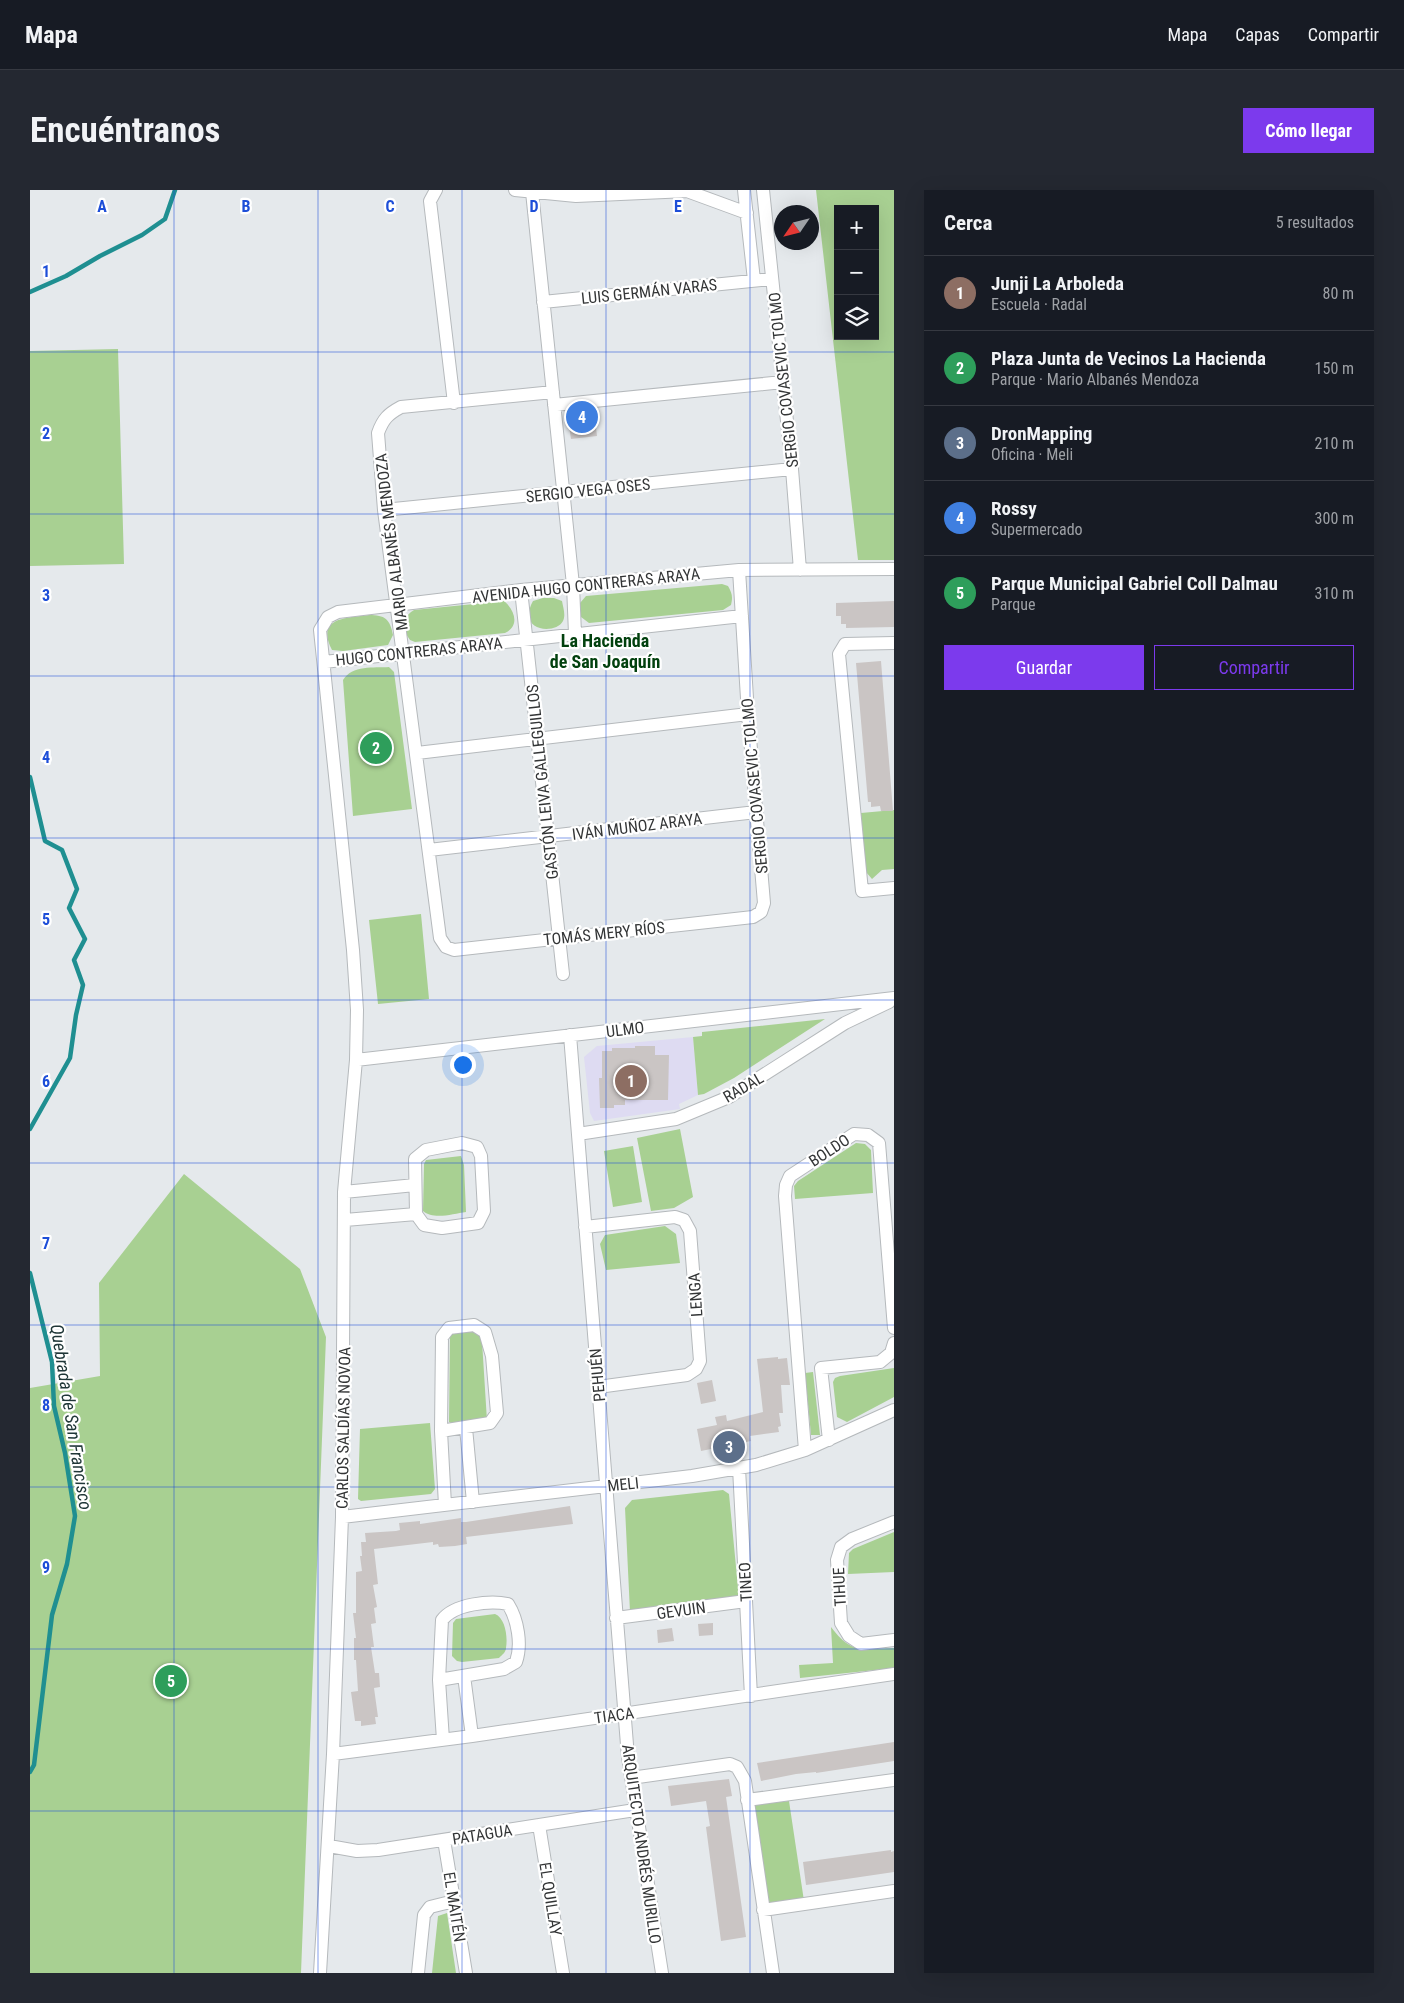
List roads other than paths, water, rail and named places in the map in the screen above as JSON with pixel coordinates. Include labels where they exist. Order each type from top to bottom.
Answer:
[{"type":"street","points":[[436,190],[430,201],[454,403]]},
{"type":"street","points":[[515,190],[576,196],[688,191],[747,213]]},
{"type":"street","name":"SERGIO COVASEVIC TOLMO","points":[[744,190],[754,280]]},
{"type":"street","name":"SERGIO COVASEVIC TOLMO","points":[[763,190],[792,469],[800,570]]},
{"type":"street","points":[[532,192],[573,585],[575,634]]},
{"type":"street","name":"LUIS GERMÁN VARAS","points":[[544,302],[772,279]]},
{"type":"street","points":[[554,405],[783,382]]},
{"type":"street","name":"MARIO ALBANÉS MENDOZA","points":[[446,947],[440,938],[428,850],[398,605],[384,510],[378,433],[382,421],[388,414],[401,407],[553,392]]},
{"type":"street","name":"SERGIO VEGA OSES","points":[[384,510],[792,469]]},
{"type":"street","name":"AVENIDA HUGO CONTRERAS ARAYA","points":[[324,662],[320,630],[328,616],[338,612],[521,590],[739,570],[894,568]]},
{"type":"street","name":"SERGIO COVASEVIC TOLMO","points":[[739,570],[748,714],[764,904],[761,912]]},
{"type":"street","name":"GASTÓN LEIVA GALLEGUILLOS","points":[[521,590],[563,974]]},
{"type":"street","name":"HUGO CONTRERAS ARAYA","points":[[357,1010],[353,950],[324,662],[742,616]]},
{"type":"street","points":[[894,643],[845,644],[838,654],[862,891],[894,888]]},
{"type":"street","points":[[417,753],[748,714]]},
{"type":"street","name":"IVÁN MUÑOZ ARAYA","points":[[428,850],[756,812]]},
{"type":"street","name":"TOMÁS MERY RÍOS","points":[[446,947],[454,950],[754,917],[761,912]]},
{"type":"street","name":"ULMO","points":[[356,1060],[894,999]]},
{"type":"street","name":"RADAL","points":[[578,1134],[676,1119],[729,1096],[845,1023],[894,999]]},
{"type":"street","name":"CARLOS SALDÍAS NOVOA","points":[[320,1973],[329,1846],[342,1517],[344,1192],[356,1060],[357,1010]]},
{"type":"street","name":"PEHUÉN","points":[[570,1036],[624,1714]]},
{"type":"street","name":"BOLDO","points":[[805,1450],[785,1200],[786,1185],[790,1176],[854,1134],[868,1135],[879,1143],[894,1328]]},
{"type":"street","points":[[462,1144],[476,1147],[481,1156],[484,1211],[478,1223],[442,1228],[424,1225],[416,1214],[415,1159],[426,1150],[462,1144]]},
{"type":"street","points":[[344,1192],[415,1184]]},
{"type":"street","points":[[345,1220],[416,1214]]},
{"type":"street","name":"LENGA","points":[[585,1226],[675,1217],[684,1220],[690,1231],[700,1361],[696,1369],[687,1376],[598,1387]]},
{"type":"street","points":[[441,1431],[490,1423],[497,1413],[492,1356],[485,1332],[474,1325],[450,1328],[442,1337],[441,1431],[445,1505]]},
{"type":"street","points":[[798,1370],[880,1362],[891,1353],[894,1343]]},
{"type":"street","points":[[821,1368],[829,1440]]},
{"type":"street","name":"MELI","points":[[342,1517],[692,1476],[739,1468],[805,1450],[894,1410]]},
{"type":"street","points":[[466,1428],[473,1502]]},
{"type":"street","name":"TINEO","points":[[739,1468],[751,1696]]},
{"type":"street","name":"TIHUE","points":[[894,1522],[852,1539],[841,1547],[837,1560],[841,1622],[849,1636],[861,1644],[894,1640]]},
{"type":"street","name":"GEVUIN","points":[[616,1618],[746,1601]]},
{"type":"street","points":[[439,1680],[504,1669],[516,1662],[520,1651],[514,1614],[508,1604],[497,1602],[457,1608],[447,1612],[442,1620],[439,1680],[444,1740]]},
{"type":"street","name":"TIACA","points":[[333,1754],[444,1740],[894,1674]]},
{"type":"street","points":[[464,1676],[472,1736]]},
{"type":"street","name":"ARQUITECTO ANDRÉS MURILLO","points":[[624,1714],[635,1810],[662,1973]]},
{"type":"street","points":[[631,1778],[730,1764],[738,1767],[742,1774],[748,1800],[772,1973]]},
{"type":"street","points":[[748,1800],[894,1780]]},
{"type":"street","name":"PATAGUA","points":[[329,1846],[368,1852],[635,1810]]},
{"type":"street","name":"EL QUILLAY","points":[[539,1825],[563,1973]]},
{"type":"street","name":"EL MAITÉN","points":[[444,1840],[466,1973]]},
{"type":"street","points":[[763,1910],[894,1891]]},
{"type":"street","points":[[418,1973],[424,1915],[430,1908],[454,1901]]},
{"type":"waterway","name":"Quebrada de San Francisco","points":[[30,292],[66,276],[142,235],[165,219],[175,190]]},
{"type":"waterway","name":"Quebrada de San Francisco","points":[[30,777],[45,841],[62,850],[77,889],[69,908],[85,939],[74,960],[83,985],[76,1015],[70,1058],[30,1129]]},
{"type":"waterway","name":"Quebrada de San Francisco","points":[[30,1273],[52,1362],[54,1406],[65,1453],[75,1516],[67,1564],[52,1615],[34,1765],[30,1772]]},
{"type":"place","name":"Rossy","points":[[582,417]]},
{"type":"place","name":"Plaza Junta de Vecinos La Hacienda","points":[[376,748]]},
{"type":"place","name":"Junji La Arboleda","points":[[631,1081]]},
{"type":"place","name":"DronMapping","points":[[729,1447]]},
{"type":"place","name":"Parque Municipal Gabriel Coll Dalmau","points":[[171,1681]]},
{"type":"district","name":"La Hacienda de San Joaquín","points":[[605,651]]}]
